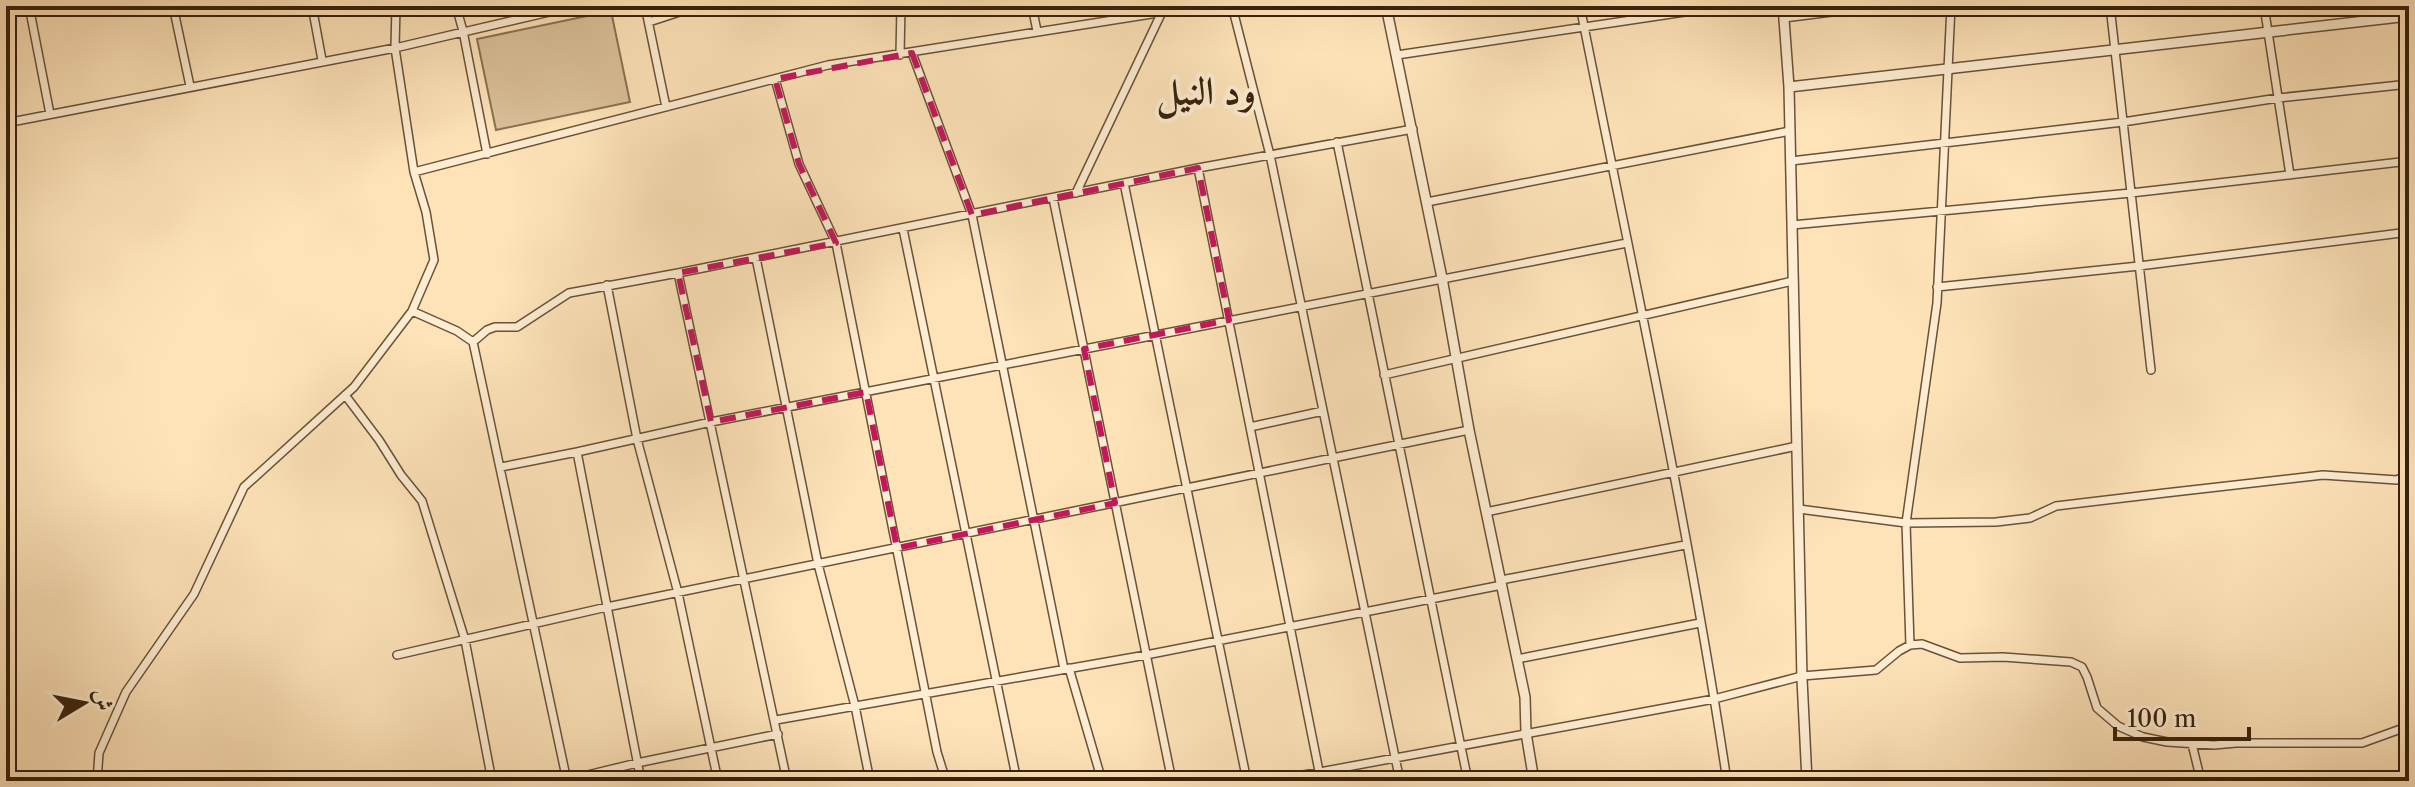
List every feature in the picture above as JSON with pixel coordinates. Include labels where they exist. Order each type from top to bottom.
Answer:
[{"type":"street","points":[[29,6],[50,114]]},
{"type":"street","points":[[173,6],[190,86]]},
{"type":"street","points":[[312,6],[322,60]]},
{"type":"street","points":[[97,781],[99,753],[126,692],[194,594],[244,487],[354,387],[412,311],[434,260],[426,212],[414,172],[395,48],[396,6]]},
{"type":"street","points":[[456,6],[487,154]]},
{"type":"street","points":[[532,6],[534,15]]},
{"type":"street","points":[[6,123],[395,48],[575,6]]},
{"type":"street","points":[[645,6],[666,107]]},
{"type":"street","points":[[649,22],[698,6]]},
{"type":"street","points":[[900,55],[901,6]]},
{"type":"street","points":[[1032,6],[1037,31]]},
{"type":"street","points":[[414,172],[828,65],[1161,10],[1202,6]]},
{"type":"street","points":[[1232,6],[1270,155],[1400,781]]},
{"type":"street","points":[[1386,6],[1525,697],[1526,733],[1534,781]]},
{"type":"street","points":[[1580,6],[1672,472],[1727,781]]},
{"type":"street","points":[[1397,55],[1725,6]]},
{"type":"street","points":[[1783,6],[1789,87],[1807,781]]},
{"type":"street","points":[[1784,18],[1879,6]]},
{"type":"street","points":[[1910,645],[1906,523],[1937,287],[1951,6]]},
{"type":"street","points":[[2110,6],[2151,370]]},
{"type":"street","points":[[2264,6],[2290,175]]},
{"type":"street","points":[[1076,193],[1161,10]]},
{"type":"street","points":[[1789,87],[2409,16]]},
{"type":"street","points":[[912,53],[972,215],[1066,669],[1102,781]]},
{"type":"street","points":[[775,79],[799,164],[836,243],[937,752],[946,781]]},
{"type":"street","points":[[1791,161],[2409,84]]},
{"type":"street","points":[[473,342],[495,327],[517,327],[569,293],[836,243],[1198,168],[1413,129]]},
{"type":"street","points":[[1427,202],[1790,131]]},
{"type":"street","points":[[1337,142],[1468,781]]},
{"type":"street","points":[[1792,225],[2131,193],[2409,161]]},
{"type":"street","points":[[1198,168],[1321,781]]},
{"type":"street","points":[[1124,183],[1247,781]]},
{"type":"street","points":[[1053,198],[1172,781]]},
{"type":"street","points":[[903,229],[1017,781]]},
{"type":"street","points":[[1937,287],[2139,266],[2409,232]]},
{"type":"street","points":[[501,467],[786,407],[1627,243]]},
{"type":"street","points":[[756,258],[818,564],[855,706],[870,781]]},
{"type":"street","points":[[678,273],[787,781]]},
{"type":"street","points":[[1384,375],[1793,281]]},
{"type":"street","points":[[607,285],[637,439],[678,593],[718,781]]},
{"type":"street","points":[[412,311],[457,331],[473,342],[567,780],[778,734]]},
{"type":"street","points":[[345,395],[422,501],[465,640],[492,781]]},
{"type":"street","points":[[1250,427],[1323,411]]},
{"type":"street","points":[[397,655],[607,607],[1469,430]]},
{"type":"street","points":[[1486,512],[1797,446]]},
{"type":"street","points":[[577,452],[641,781]]},
{"type":"street","points":[[1799,509],[1906,523],[1996,522],[2030,518],[2056,506],[2149,494],[2323,475],[2397,480],[2409,473]]},
{"type":"street","points":[[776,720],[1146,655],[1429,600],[1685,545]]},
{"type":"street","points":[[1517,659],[1700,623]]},
{"type":"street","points":[[1271,781],[1714,699],[1802,676],[1876,670],[1899,651],[1910,645],[1922,644],[1960,658],[2003,657],[2071,662],[2082,667],[2097,708],[2118,726],[2143,737],[2192,744],[2362,743],[2409,726]]},
{"type":"street","points":[[2192,744],[2201,781]]},
{"type":"highlighted area","points":[[912,53],[972,215],[1198,168],[1229,320],[1084,349],[1115,503],[897,548],[866,392],[711,422],[678,273],[836,243],[799,164],[775,79]]},
{"type":"shaded area","points":[[611,11],[630,102],[496,130],[477,39]]},
{"type":"district","name":"ود النيل","points":[[1206,90]]}]
